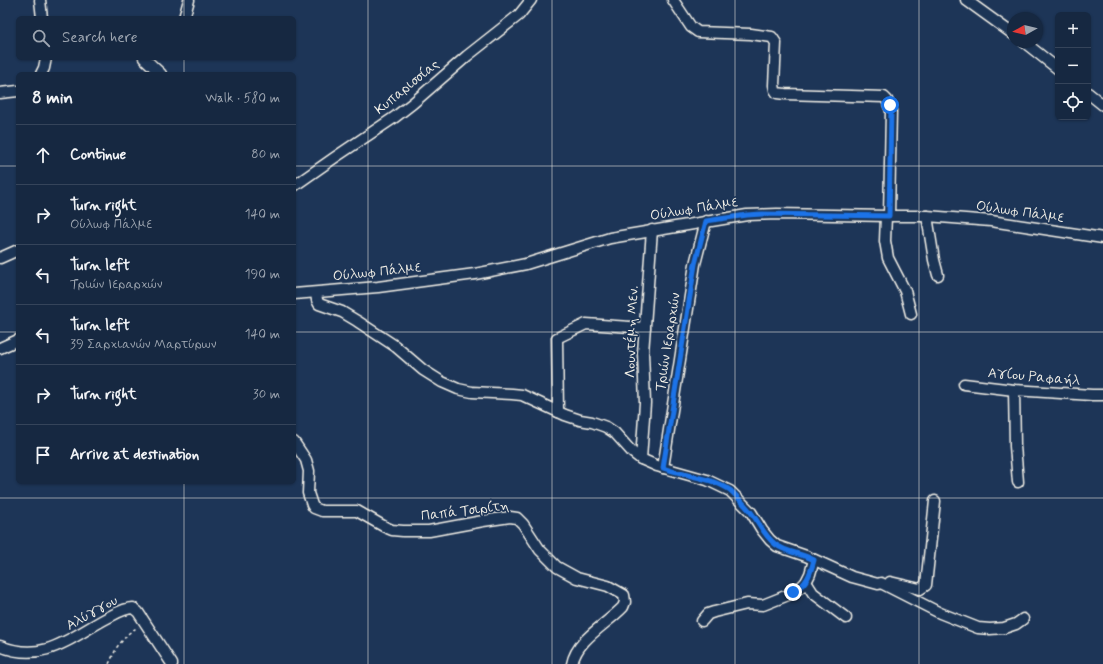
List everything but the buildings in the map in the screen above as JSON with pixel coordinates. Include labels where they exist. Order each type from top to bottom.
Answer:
[{"type":"street","points":[[40,0],[42,16]]},
{"type":"street","points":[[185,16],[190,0]]},
{"type":"street","name":"Κυπαρισσίας","points":[[296,185],[413,103],[467,56],[519,15],[531,0]]},
{"type":"street","points":[[673,0],[688,24],[698,32],[752,34],[772,37],[776,43],[774,85],[777,93],[884,97],[888,100],[891,110],[888,216],[885,241],[888,258],[905,291],[911,314]]},
{"type":"street","points":[[966,0],[1007,30]]},
{"type":"street","points":[[1032,48],[1055,67]]},
{"type":"street","points":[[42,72],[46,60]]},
{"type":"street","points":[[146,60],[159,72]]},
{"type":"street","points":[[0,93],[16,91]]},
{"type":"street","points":[[1091,95],[1103,105]]},
{"type":"street","name":"Ούλωφ Πάλμε","points":[[296,294],[378,287],[476,274],[526,264],[605,239],[747,215],[927,216],[991,221],[1103,238]]},
{"type":"street","points":[[927,216],[938,275]]},
{"type":"street","name":"Τριών Ιεραρχών","points":[[663,468],[695,264],[706,221]]},
{"type":"street","name":"Λουντέμη Μεν.","points":[[641,459],[645,403],[643,353],[652,230]]},
{"type":"street","points":[[0,258],[16,251]]},
{"type":"street","points":[[316,293],[317,300],[320,304],[342,312],[357,321],[395,346],[418,366],[442,382],[458,389],[472,392],[522,395],[558,412],[598,424],[611,430],[632,452],[641,459],[663,468],[707,480],[730,491],[751,512],[762,530],[773,543],[852,577],[878,584],[891,582],[920,589],[926,585],[935,501]]},
{"type":"street","points":[[558,412],[557,338],[586,324],[645,328]]},
{"type":"street","points":[[0,348],[16,341]]},
{"type":"street","name":"Αγίου Ραφαήλ","points":[[964,384],[1014,390],[1080,395],[1103,395]]},
{"type":"street","points":[[1014,390],[1018,482]]},
{"type":"street","name":"Παπά Τσιρίτη","points":[[296,445],[306,460],[310,498],[312,505],[318,510],[328,512],[357,512],[392,530],[403,531],[429,531],[510,517],[517,518],[540,550],[557,567],[577,578],[608,586],[624,595],[625,602],[623,607],[583,643],[572,660],[572,664]]},
{"type":"street","points":[[702,621],[708,614],[714,612],[747,604],[760,605],[773,602],[793,592],[806,582],[814,560]]},
{"type":"street","points":[[806,582],[813,593],[846,618]]},
{"type":"street","points":[[881,583],[940,613],[978,628],[1004,628],[1016,624],[1024,619]]},
{"type":"street","name":"Αλύγγου","points":[[0,646],[22,653],[45,652],[68,642],[99,622],[130,608],[136,609],[172,664]]},
{"type":"path","points":[[109,664],[116,649],[129,633],[138,627],[148,628]]},
{"type":"route","points":[[793,592],[801,587],[808,578],[814,560],[789,551],[773,543],[762,530],[751,512],[730,491],[707,480],[663,468],[695,264],[706,221],[762,214],[889,216],[890,105]]}]
